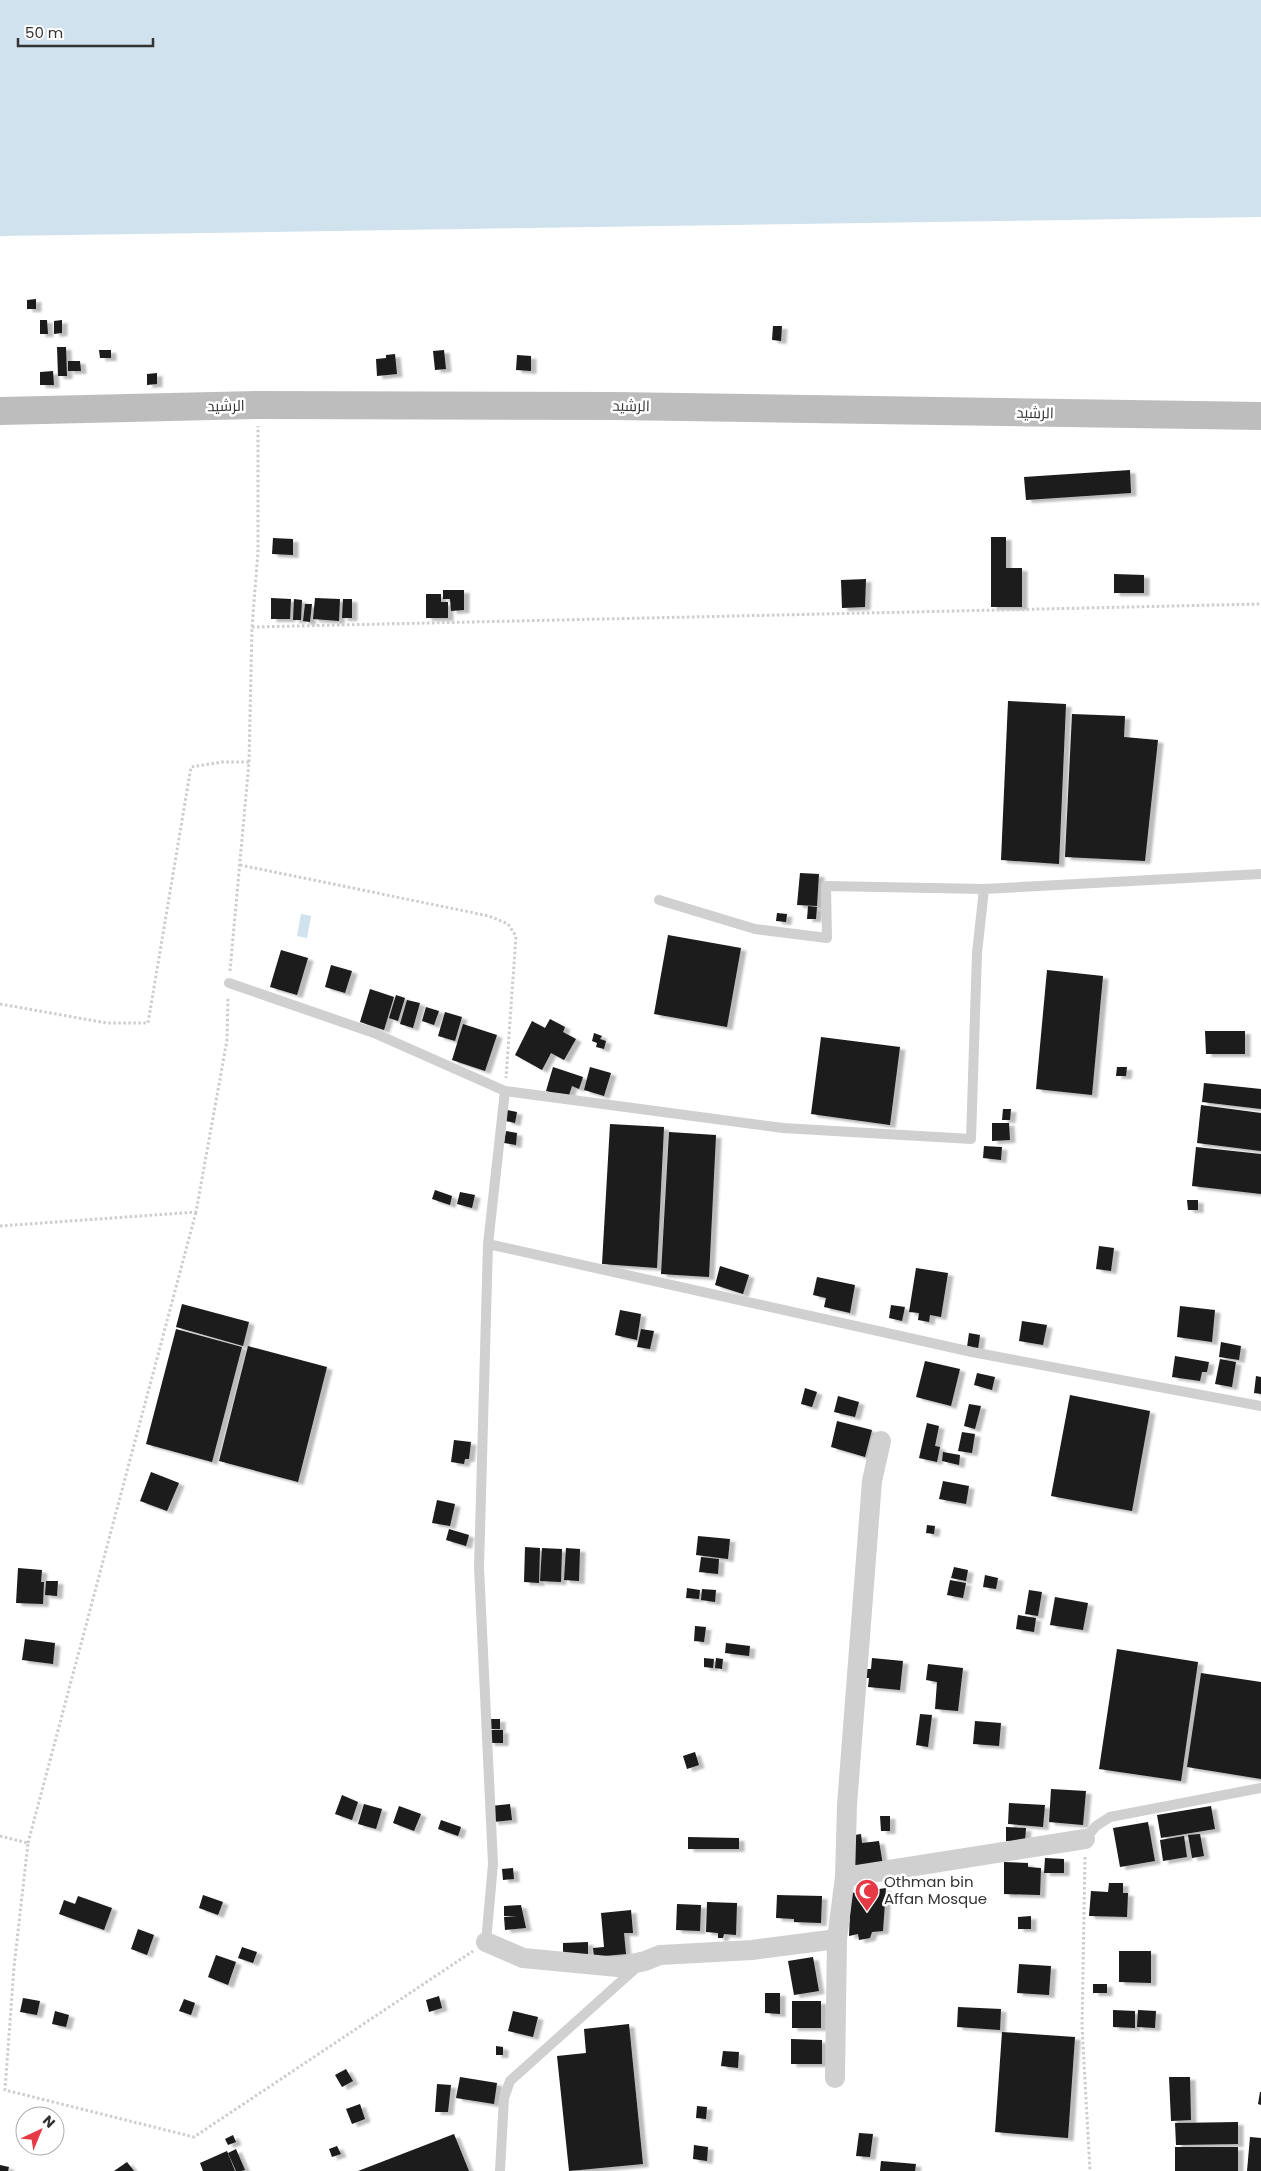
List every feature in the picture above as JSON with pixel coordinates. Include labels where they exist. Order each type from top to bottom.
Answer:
[{"type":"main road","name":"الرشيد","points":[[0,411],[258,405],[616,406],[1261,416]]},
{"type":"street","points":[[835,2078],[837,1939],[845,1877],[846,1815],[872,1481],[881,1441]]},
{"type":"street","points":[[845,1877],[1085,1839]]},
{"type":"street","points":[[486,1942],[523,1958],[618,1967],[660,1955],[752,1950],[837,1939]]},
{"type":"lane","points":[[660,900],[756,929],[826,938],[826,886],[984,888],[1261,874]]},
{"type":"lane","points":[[228,983],[374,1033],[505,1091],[783,1128],[971,1139],[977,953],[984,888]]},
{"type":"lane","points":[[486,1942],[493,1864],[479,1568],[488,1244],[505,1091]]},
{"type":"lane","points":[[488,1244],[972,1352],[1261,1406]]},
{"type":"lane","points":[[1085,1839],[1096,1826],[1110,1817],[1261,1788]]},
{"type":"lane","points":[[500,2171],[504,2098],[510,2080],[644,1961]]},
{"type":"path","points":[[258,405],[258,552],[252,627],[249,762],[228,983],[226,1040],[196,1212],[28,1843],[14,1966],[5,2090],[194,2137],[486,1942]]},
{"type":"path","points":[[252,627],[1261,604]]},
{"type":"path","points":[[0,1004],[108,1023],[148,1023],[191,767],[222,762],[249,762]]},
{"type":"path","points":[[240,865],[489,916],[508,924],[516,936],[505,1091]]},
{"type":"path","points":[[0,1226],[196,1212]]},
{"type":"path","points":[[0,1836],[28,1843]]},
{"type":"path","points":[[1085,1839],[1082,2026],[1090,2171]]},
{"type":"water","points":[[0,0],[1261,0],[1261,217],[0,236]]},
{"type":"water","points":[[301,914],[311,916],[307,938],[297,936]]},
{"type":"building","points":[[36,299],[36,309],[27,309],[27,300]]},
{"type":"building","points":[[40,320],[47,320],[48,334],[40,334]]},
{"type":"building","points":[[62,320],[62,333],[54,334],[54,321]]},
{"type":"building","points":[[773,326],[782,326],[781,341],[772,340]]},
{"type":"building","points":[[57,347],[66,347],[67,376],[58,376]]},
{"type":"building","points":[[99,350],[111,350],[111,358],[100,358]]},
{"type":"building","points":[[444,350],[446,369],[435,370],[433,351]]},
{"type":"building","points":[[395,354],[397,374],[377,376],[376,359],[386,358],[386,355]]},
{"type":"building","points":[[517,355],[531,356],[531,371],[516,370]]},
{"type":"building","points":[[68,361],[80,361],[81,371],[68,371]]},
{"type":"building","points":[[53,371],[54,385],[40,385],[40,372]]},
{"type":"building","points":[[157,373],[157,384],[147,385],[147,374]]},
{"type":"building","points":[[1130,470],[1131,493],[1026,500],[1024,477]]},
{"type":"building","points":[[991,537],[1006,537],[1006,568],[1022,568],[1022,607],[991,607]]},
{"type":"building","points":[[273,538],[293,539],[293,555],[272,554]]},
{"type":"building","points":[[1114,574],[1144,575],[1144,593],[1114,593]]},
{"type":"building","points":[[866,579],[865,607],[842,608],[841,580]]},
{"type":"building","points":[[443,590],[464,590],[464,610],[451,611],[450,599],[443,599]]},
{"type":"building","points":[[426,594],[441,594],[441,602],[448,602],[448,618],[426,618]]},
{"type":"building","points":[[271,598],[291,599],[290,619],[271,619]]},
{"type":"building","points":[[315,598],[340,599],[339,621],[313,619]]},
{"type":"building","points":[[294,599],[302,600],[301,620],[293,620]]},
{"type":"building","points":[[343,599],[352,599],[352,618],[342,618]]},
{"type":"building","points":[[305,604],[312,604],[310,622],[303,621]]},
{"type":"building","points":[[1008,701],[1066,704],[1059,864],[1001,860]]},
{"type":"building","points":[[1072,714],[1125,716],[1124,737],[1158,740],[1145,861],[1065,857]]},
{"type":"building","points":[[800,873],[819,874],[817,906],[797,905]]},
{"type":"building","points":[[808,906],[817,907],[816,919],[807,919]]},
{"type":"building","points":[[777,913],[787,914],[786,922],[776,921]]},
{"type":"building","points":[[668,935],[741,948],[727,1027],[654,1014]]},
{"type":"building","points":[[281,950],[308,958],[297,995],[270,987]]},
{"type":"building","points":[[331,965],[352,971],[345,993],[325,987]]},
{"type":"building","points":[[1047,970],[1103,976],[1092,1095],[1036,1089]]},
{"type":"building","points":[[370,989],[394,997],[384,1030],[360,1022]]},
{"type":"building","points":[[396,995],[405,998],[398,1021],[389,1018]]},
{"type":"building","points":[[407,1000],[420,1003],[413,1028],[400,1024]]},
{"type":"building","points":[[426,1007],[439,1011],[434,1025],[422,1021]]},
{"type":"building","points":[[445,1012],[462,1017],[455,1041],[438,1036]]},
{"type":"building","points":[[550,1019],[565,1027],[563,1032],[576,1039],[564,1060],[551,1053],[542,1070],[515,1055],[532,1021],[545,1028]]},
{"type":"building","points":[[463,1024],[497,1035],[485,1071],[452,1060]]},
{"type":"building","points":[[1205,1031],[1245,1031],[1245,1054],[1206,1054]]},
{"type":"building","points":[[594,1033],[602,1036],[600,1039],[606,1041],[604,1049],[596,1047],[597,1043],[592,1041]]},
{"type":"building","points":[[821,1037],[900,1047],[890,1125],[811,1114]]},
{"type":"building","points":[[553,1067],[583,1077],[579,1089],[572,1086],[568,1098],[546,1091]]},
{"type":"building","points":[[590,1067],[611,1073],[604,1096],[584,1090]]},
{"type":"building","points":[[1117,1067],[1127,1067],[1126,1076],[1116,1076]]},
{"type":"building","points":[[1204,1083],[1261,1089],[1261,1109],[1202,1102]]},
{"type":"building","points":[[1201,1105],[1261,1113],[1261,1151],[1197,1143]]},
{"type":"building","points":[[1003,1109],[1011,1109],[1010,1120],[1002,1120]]},
{"type":"building","points":[[507,1110],[517,1112],[515,1123],[506,1121]]},
{"type":"building","points":[[992,1123],[1009,1123],[1010,1140],[992,1141]]},
{"type":"building","points":[[610,1124],[664,1127],[657,1268],[602,1264]]},
{"type":"building","points":[[506,1131],[517,1133],[516,1145],[504,1143]]},
{"type":"building","points":[[669,1132],[716,1135],[709,1277],[661,1274]]},
{"type":"building","points":[[984,1146],[1002,1147],[1001,1160],[983,1158]]},
{"type":"building","points":[[1196,1147],[1261,1154],[1261,1194],[1192,1186]]},
{"type":"building","points":[[435,1190],[452,1196],[450,1205],[432,1199]]},
{"type":"building","points":[[460,1192],[475,1195],[472,1208],[457,1204]]},
{"type":"building","points":[[1187,1200],[1198,1200],[1198,1210],[1188,1210]]},
{"type":"building","points":[[1099,1246],[1114,1248],[1111,1271],[1096,1269]]},
{"type":"building","points":[[720,1266],[749,1275],[743,1294],[715,1285]]},
{"type":"building","points":[[916,1268],[948,1273],[941,1317],[930,1315],[929,1322],[918,1320],[919,1313],[909,1312]]},
{"type":"building","points":[[817,1277],[855,1285],[850,1313],[824,1307],[826,1298],[813,1295]]},
{"type":"building","points":[[182,1304],[249,1322],[243,1346],[176,1327]]},
{"type":"building","points":[[891,1305],[905,1307],[902,1321],[889,1318]]},
{"type":"building","points":[[1180,1306],[1215,1310],[1212,1342],[1177,1337]]},
{"type":"building","points":[[620,1310],[641,1314],[637,1340],[615,1335]]},
{"type":"building","points":[[1022,1321],[1047,1325],[1043,1345],[1019,1341]]},
{"type":"building","points":[[176,1329],[242,1347],[212,1462],[146,1444]]},
{"type":"building","points":[[641,1329],[654,1331],[650,1349],[637,1347]]},
{"type":"building","points":[[969,1333],[980,1335],[978,1349],[967,1347]]},
{"type":"building","points":[[1221,1342],[1241,1346],[1239,1360],[1219,1357]]},
{"type":"building","points":[[248,1346],[327,1367],[298,1482],[219,1461]]},
{"type":"building","points":[[1175,1356],[1209,1362],[1207,1372],[1202,1372],[1200,1381],[1172,1377]]},
{"type":"building","points":[[1220,1359],[1236,1362],[1232,1387],[1215,1384]]},
{"type":"building","points":[[925,1361],[960,1369],[951,1406],[916,1397]]},
{"type":"building","points":[[977,1373],[995,1377],[992,1390],[974,1385]]},
{"type":"building","points":[[1256,1376],[1261,1377],[1261,1394],[1254,1393]]},
{"type":"building","points":[[805,1388],[817,1392],[812,1407],[801,1404]]},
{"type":"building","points":[[1070,1395],[1150,1411],[1132,1511],[1051,1496]]},
{"type":"building","points":[[838,1396],[859,1402],[855,1417],[834,1412]]},
{"type":"building","points":[[969,1404],[981,1406],[975,1429],[964,1426]]},
{"type":"building","points":[[837,1421],[872,1430],[865,1457],[831,1447]]},
{"type":"building","points":[[927,1423],[939,1426],[935,1446],[940,1447],[937,1462],[919,1458]]},
{"type":"building","points":[[962,1432],[975,1434],[972,1453],[958,1451]]},
{"type":"building","points":[[454,1440],[471,1442],[469,1459],[465,1459],[464,1464],[451,1462]]},
{"type":"building","points":[[943,1452],[960,1455],[959,1465],[942,1461]]},
{"type":"building","points":[[151,1472],[179,1483],[167,1511],[140,1501]]},
{"type":"building","points":[[943,1481],[969,1486],[966,1504],[939,1499]]},
{"type":"building","points":[[437,1500],[455,1504],[450,1526],[432,1523]]},
{"type":"building","points":[[927,1525],[935,1526],[934,1534],[926,1533]]},
{"type":"building","points":[[449,1529],[469,1535],[466,1546],[446,1540]]},
{"type":"building","points":[[698,1536],[730,1539],[728,1559],[696,1555]]},
{"type":"building","points":[[525,1547],[540,1548],[539,1583],[524,1582]]},
{"type":"building","points":[[542,1548],[562,1549],[561,1582],[540,1581]]},
{"type":"building","points":[[566,1548],[580,1549],[579,1581],[564,1580]]},
{"type":"building","points":[[701,1557],[719,1559],[718,1574],[699,1572]]},
{"type":"building","points":[[954,1567],[968,1570],[966,1581],[951,1578]]},
{"type":"building","points":[[18,1568],[42,1570],[41,1582],[44,1582],[43,1604],[16,1603]]},
{"type":"building","points":[[985,1575],[998,1578],[996,1589],[983,1587]]},
{"type":"building","points":[[950,1580],[966,1583],[963,1598],[947,1595]]},
{"type":"building","points":[[46,1581],[58,1581],[57,1596],[45,1595]]},
{"type":"building","points":[[687,1588],[700,1590],[699,1599],[686,1598]]},
{"type":"building","points":[[702,1589],[716,1590],[715,1602],[701,1600]]},
{"type":"building","points":[[1029,1590],[1042,1592],[1038,1616],[1025,1614]]},
{"type":"building","points":[[1055,1597],[1088,1603],[1083,1630],[1050,1625]]},
{"type":"building","points":[[1018,1615],[1036,1618],[1034,1632],[1016,1629]]},
{"type":"building","points":[[695,1626],[706,1627],[704,1642],[694,1641]]},
{"type":"building","points":[[25,1639],[55,1643],[53,1664],[22,1660]]},
{"type":"building","points":[[726,1643],[750,1646],[749,1656],[725,1653]]},
{"type":"building","points":[[1117,1649],[1198,1662],[1181,1781],[1099,1769]]},
{"type":"building","points":[[704,1658],[714,1659],[713,1668],[704,1667]]},
{"type":"building","points":[[716,1658],[723,1659],[722,1669],[715,1668]]},
{"type":"building","points":[[872,1658],[903,1661],[900,1690],[868,1687],[869,1678],[865,1678],[866,1669],[871,1669]]},
{"type":"building","points":[[928,1664],[963,1668],[958,1711],[935,1709],[937,1682],[926,1680]]},
{"type":"building","points":[[1201,1673],[1261,1682],[1261,1779],[1187,1767]]},
{"type":"building","points":[[920,1714],[932,1715],[928,1747],[916,1745]]},
{"type":"building","points":[[488,1719],[500,1719],[500,1729],[488,1729]]},
{"type":"building","points":[[975,1721],[1001,1723],[999,1746],[973,1744]]},
{"type":"building","points":[[489,1730],[503,1730],[503,1743],[489,1743]]},
{"type":"building","points":[[695,1752],[699,1765],[687,1769],[683,1756]]},
{"type":"building","points":[[1051,1789],[1086,1791],[1083,1825],[1049,1822]]},
{"type":"building","points":[[342,1795],[358,1802],[352,1820],[335,1814]]},
{"type":"building","points":[[1009,1803],[1045,1805],[1043,1827],[1008,1824]]},
{"type":"building","points":[[364,1804],[382,1809],[376,1829],[358,1824]]},
{"type":"building","points":[[510,1804],[512,1820],[493,1822],[491,1806]]},
{"type":"building","points":[[399,1806],[421,1814],[414,1831],[393,1823]]},
{"type":"building","points":[[1211,1806],[1215,1829],[1161,1838],[1157,1815]]},
{"type":"building","points":[[880,1816],[890,1816],[890,1831],[881,1831]]},
{"type":"building","points":[[441,1820],[461,1827],[458,1836],[438,1829]]},
{"type":"building","points":[[1148,1822],[1155,1861],[1120,1867],[1113,1828]]},
{"type":"building","points":[[1006,1827],[1026,1828],[1025,1842],[1006,1841]]},
{"type":"building","points":[[861,1834],[862,1843],[879,1841],[883,1865],[853,1869],[848,1836]]},
{"type":"building","points":[[1200,1834],[1204,1856],[1192,1858],[1188,1835]]},
{"type":"building","points":[[1184,1836],[1187,1857],[1163,1861],[1160,1840]]},
{"type":"building","points":[[688,1837],[739,1838],[739,1849],[688,1849]]},
{"type":"building","points":[[1045,1858],[1064,1859],[1064,1873],[1044,1873]]},
{"type":"building","points":[[1004,1862],[1028,1863],[1028,1867],[1041,1868],[1040,1895],[1004,1894]]},
{"type":"building","points":[[513,1868],[514,1879],[503,1880],[502,1869]]},
{"type":"building","points":[[1109,1883],[1123,1883],[1123,1893],[1128,1893],[1127,1917],[1089,1916],[1091,1891],[1108,1892]]},
{"type":"building","name":"Othman bin Affan Mosque","points":[[886,1888],[883,1931],[872,1932],[870,1938],[859,1940],[858,1934],[849,1936],[851,1893]]},
{"type":"building","points":[[203,1895],[223,1902],[218,1915],[199,1908]]},
{"type":"building","points":[[777,1895],[822,1896],[821,1923],[794,1922],[794,1919],[776,1918]]},
{"type":"building","points":[[78,1896],[112,1908],[104,1930],[59,1914],[64,1900],[75,1904]]},
{"type":"building","points":[[707,1902],[737,1903],[736,1935],[724,1934],[723,1938],[718,1938],[718,1933],[706,1932]]},
{"type":"building","points":[[677,1904],[701,1905],[700,1931],[676,1930]]},
{"type":"building","points":[[521,1905],[526,1928],[505,1930],[504,1917],[518,1916],[504,1916],[504,1906]]},
{"type":"building","points":[[631,1910],[633,1933],[624,1933],[626,1954],[594,1957],[593,1948],[604,1947],[601,1913]]},
{"type":"building","points":[[1031,1916],[1031,1929],[1018,1929],[1018,1917]]},
{"type":"building","points":[[138,1929],[154,1935],[147,1955],[131,1949]]},
{"type":"building","points":[[588,1942],[588,1955],[563,1956],[563,1943]]},
{"type":"building","points":[[242,1947],[257,1952],[253,1963],[238,1958]]},
{"type":"building","points":[[1119,1951],[1151,1951],[1151,1983],[1119,1982]]},
{"type":"building","points":[[216,1955],[236,1962],[228,1985],[208,1977]]},
{"type":"building","points":[[813,1957],[819,1991],[794,1995],[788,1961]]},
{"type":"building","points":[[1019,1964],[1051,1966],[1049,1995],[1017,1993]]},
{"type":"building","points":[[1093,1984],[1107,1984],[1107,1993],[1093,1993]]},
{"type":"building","points":[[765,1993],[780,1993],[780,2014],[765,2013]]},
{"type":"building","points":[[439,1996],[442,2008],[429,2012],[426,2000]]},
{"type":"building","points":[[23,1998],[40,2001],[37,2015],[20,2012]]},
{"type":"building","points":[[184,1999],[195,2003],[191,2015],[179,2011]]},
{"type":"building","points":[[792,2001],[821,2001],[821,2028],[792,2028]]},
{"type":"building","points":[[958,2007],[1001,2009],[1000,2030],[957,2027]]},
{"type":"building","points":[[1113,2010],[1135,2011],[1135,2028],[1113,2027]]},
{"type":"building","points":[[1138,2010],[1156,2011],[1155,2028],[1137,2027]]},
{"type":"building","points":[[55,2011],[69,2015],[66,2027],[52,2024]]},
{"type":"building","points":[[513,2011],[538,2017],[533,2037],[508,2031]]},
{"type":"building","points":[[629,2024],[643,2164],[569,2171],[557,2056],[586,2053],[584,2029]]},
{"type":"building","points":[[1002,2032],[1075,2037],[1068,2138],[995,2132]]},
{"type":"building","points":[[791,2039],[822,2040],[822,2064],[791,2064]]},
{"type":"building","points":[[496,2046],[503,2047],[503,2055],[496,2055]]},
{"type":"building","points":[[723,2051],[739,2052],[738,2068],[721,2066]]},
{"type":"building","points":[[346,2069],[353,2081],[342,2087],[335,2075]]},
{"type":"building","points":[[460,2077],[497,2083],[494,2104],[456,2098]]},
{"type":"building","points":[[1169,2077],[1190,2077],[1191,2120],[1171,2121]]},
{"type":"building","points":[[437,2084],[451,2085],[448,2112],[435,2112]]},
{"type":"building","points":[[1261,2092],[1261,2105],[1258,2104]]},
{"type":"building","points":[[360,2104],[365,2119],[352,2124],[346,2109]]},
{"type":"building","points":[[697,2106],[707,2107],[706,2119],[696,2118]]},
{"type":"building","points":[[1238,2122],[1238,2144],[1176,2145],[1175,2123]]},
{"type":"building","points":[[859,2133],[873,2134],[870,2157],[856,2156]]},
{"type":"building","points":[[454,2134],[469,2171],[358,2171]]},
{"type":"building","points":[[233,2135],[236,2142],[228,2145],[225,2139]]},
{"type":"building","points":[[1250,2137],[1261,2138],[1261,2171],[1247,2171]]},
{"type":"building","points":[[694,2145],[708,2147],[707,2161],[693,2159]]},
{"type":"building","points":[[337,2146],[341,2154],[332,2157],[329,2149]]},
{"type":"building","points":[[1175,2147],[1238,2147],[1238,2171],[1175,2171]]},
{"type":"building","points":[[236,2149],[245,2170],[236,2171],[228,2153]]},
{"type":"building","points":[[227,2151],[235,2171],[203,2171],[200,2163]]},
{"type":"building","points":[[881,2161],[916,2164],[915,2171],[880,2171]]},
{"type":"building","points":[[127,2162],[134,2171],[114,2171]]},
{"type":"building","points":[[0,2165],[9,2167],[8,2171],[0,2171]]},
{"type":"place","name":"Othman bin Affan Mosque","points":[[867,1912]]}]
